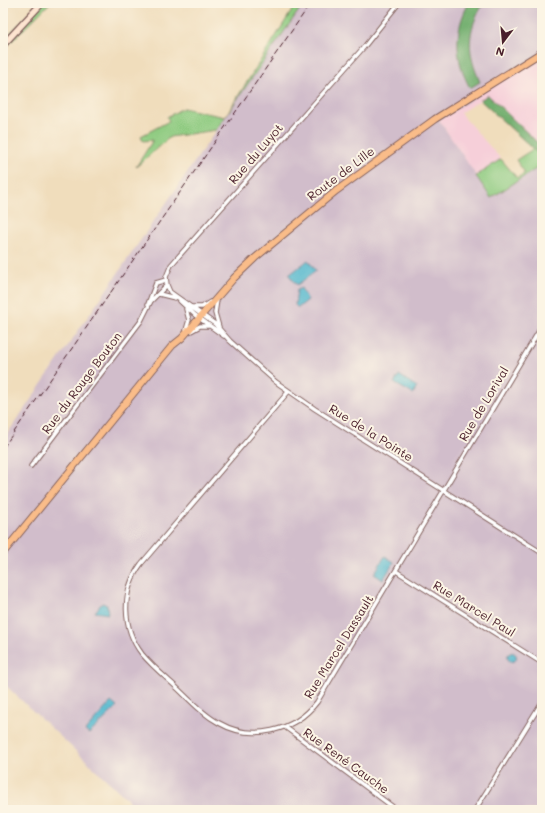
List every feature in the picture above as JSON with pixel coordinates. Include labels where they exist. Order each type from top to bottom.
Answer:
[{"type":"main road","points":[[3,45],[42,3]]},
{"type":"main road","name":"Route de Lille","points":[[509,72],[542,48]]},
{"type":"main road","name":"Route de Lille","points":[[3,553],[125,404],[176,346],[176,344],[220,293],[260,252],[345,184],[426,126],[542,52]]},
{"type":"street","name":"Rue du Luyot","points":[[166,280],[167,273],[171,265],[365,46],[399,3]]},
{"type":"street","points":[[200,316],[185,307],[178,299],[170,292],[166,280],[158,282],[154,286],[159,294],[178,299],[190,306],[228,339]]},
{"type":"street","name":"Rue du Rouge Bouton","points":[[146,310],[167,285]]},
{"type":"street","name":"Rue du Rouge Bouton","points":[[31,466],[141,320],[154,286]]},
{"type":"street","points":[[190,306],[205,306],[220,293]]},
{"type":"street","points":[[219,328],[215,309],[220,293]]},
{"type":"street","points":[[182,338],[189,322],[185,307]]},
{"type":"street","name":"Rue de la Pointe","points":[[200,316],[219,328],[228,339],[289,391],[542,553]]},
{"type":"street","points":[[182,338],[200,326],[214,328]]},
{"type":"street","name":"Rue de Lorival","points":[[444,491],[542,326]]},
{"type":"street","name":"Rue Marcel Dassault","points":[[289,391],[138,568],[130,585],[126,608],[130,631],[142,654],[209,717],[225,726],[246,732],[268,731],[285,727],[302,717],[317,702],[444,491]]},
{"type":"street","name":"Rue Marcel Paul","points":[[396,571],[542,663]]},
{"type":"street","points":[[475,810],[542,702]]},
{"type":"street","name":"Rue René Cauche","points":[[285,727],[397,810]]},
{"type":"shaded area","points":[[304,3],[542,3],[542,55],[439,120],[491,198],[542,165],[542,810],[139,810],[3,683],[3,440]]},
{"type":"shaded area","points":[[541,55],[542,147],[488,95],[460,113],[501,159],[476,176],[439,120]]},
{"type":"green space","points":[[39,3],[50,3],[3,50],[3,41]]},
{"type":"green space","points":[[304,3],[216,130],[170,137],[136,167],[153,140],[143,141],[141,136],[169,121],[167,117],[183,108],[225,117],[296,4]]},
{"type":"green space","points":[[469,3],[484,3],[474,23],[470,42],[473,61],[480,82],[470,88],[461,67],[458,46],[460,24]]},
{"type":"green space","points":[[488,95],[542,147],[542,157],[480,100]]},
{"type":"green space","points":[[533,149],[542,157],[542,165],[491,198],[476,176],[501,159],[517,178],[525,173],[516,160]]},
{"type":"water","points":[[308,260],[316,271],[297,285],[289,275]]},
{"type":"water","points":[[301,288],[308,300],[298,308],[295,305],[297,290]]},
{"type":"water","points":[[399,375],[417,387],[413,394],[394,383]]},
{"type":"water","points":[[385,556],[394,562],[383,580],[374,574]]},
{"type":"water","points":[[102,603],[107,605],[108,614],[95,612]]},
{"type":"water","points":[[512,652],[517,657],[512,662],[507,657]]},
{"type":"water","points":[[111,702],[117,707],[89,734],[85,731]]},
{"type":"railway","points":[[3,448],[311,3]]}]
